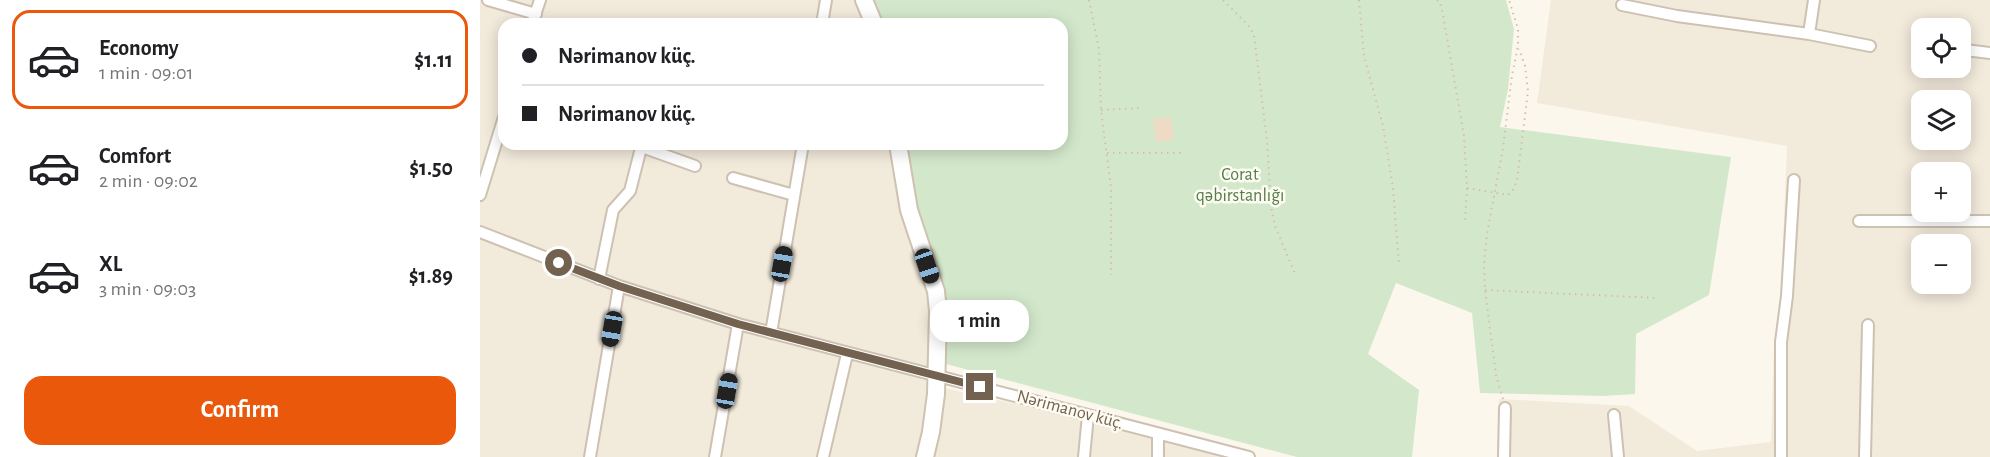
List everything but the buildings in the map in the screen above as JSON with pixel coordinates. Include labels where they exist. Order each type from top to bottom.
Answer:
[{"type":"street","points":[[488,0],[532,18]]},
{"type":"street","points":[[534,18],[540,0]]},
{"type":"street","points":[[823,18],[826,0]]},
{"type":"street","points":[[864,0],[872,18]]},
{"type":"street","points":[[1809,34],[1814,0]]},
{"type":"street","points":[[1622,5],[1677,16],[1809,34],[1870,46]]},
{"type":"street","points":[[1971,51],[1990,53]]},
{"type":"street","points":[[480,195],[498,136]]},
{"type":"street","points":[[598,279],[613,210],[630,191],[641,150]]},
{"type":"street","points":[[653,150],[695,166]]},
{"type":"street","points":[[771,333],[802,150]]},
{"type":"street","points":[[899,150],[909,210],[936,291],[938,311],[935,412],[925,457]]},
{"type":"street","points":[[734,178],[794,195]]},
{"type":"street","points":[[1781,457],[1781,342],[1787,296],[1794,180]]},
{"type":"street","points":[[1859,221],[1990,221]]},
{"type":"street","name":"Nərimanov küç.","points":[[480,232],[598,279],[738,324],[1249,457]]},
{"type":"street","points":[[590,457],[619,286]]},
{"type":"street","points":[[715,457],[738,324]]},
{"type":"street","points":[[1865,457],[1868,325]]},
{"type":"street","points":[[823,457],[847,354]]},
{"type":"street","points":[[1504,457],[1505,408]]},
{"type":"street","points":[[1084,457],[1088,415]]},
{"type":"street","points":[[1614,415],[1618,457]]},
{"type":"street","points":[[1158,434],[1158,457]]},
{"type":"path","points":[[1089,0],[1099,49],[1101,110],[1111,189],[1111,275]]},
{"type":"path","points":[[1223,0],[1249,26],[1257,43],[1267,141],[1270,207],[1275,226],[1296,276]]},
{"type":"path","points":[[1359,0],[1364,56],[1383,126],[1392,178],[1399,265]]},
{"type":"path","points":[[1437,0],[1440,2],[1443,15],[1464,136],[1467,188],[1465,223]]},
{"type":"path","points":[[1505,408],[1496,375],[1485,290],[1485,254],[1518,46],[1518,28],[1509,0]]},
{"type":"path","points":[[1467,188],[1508,195],[1517,180],[1528,91],[1525,66],[1518,46]]},
{"type":"path","points":[[1101,110],[1140,108]]},
{"type":"path","points":[[1107,153],[1182,153]]},
{"type":"path","points":[[1485,290],[1657,298]]},
{"type":"shaded area","points":[[480,0],[857,0],[864,18],[498,18],[498,150],[894,150],[904,221],[913,252],[926,280],[934,313],[926,384],[1107,425],[1231,457],[480,457]]},
{"type":"shaded area","points":[[1551,0],[1990,0],[1990,457],[1497,457],[1499,399],[1629,406],[1697,451],[1771,442],[1774,343],[1781,291],[1787,146],[1537,103]]},
{"type":"green space","name":"Corat qəbirstanlığı","points":[[873,0],[1506,0],[1514,29],[1508,89],[1500,127],[1731,157],[1709,295],[1636,334],[1635,394],[1603,396],[1480,393],[1472,313],[1396,283],[1368,354],[1419,390],[1412,457],[1297,457],[942,363],[944,296],[919,214],[908,150],[1068,150],[1068,18],[880,18]]},
{"type":"route","points":[[559,263],[619,286],[738,324],[980,387]]}]
